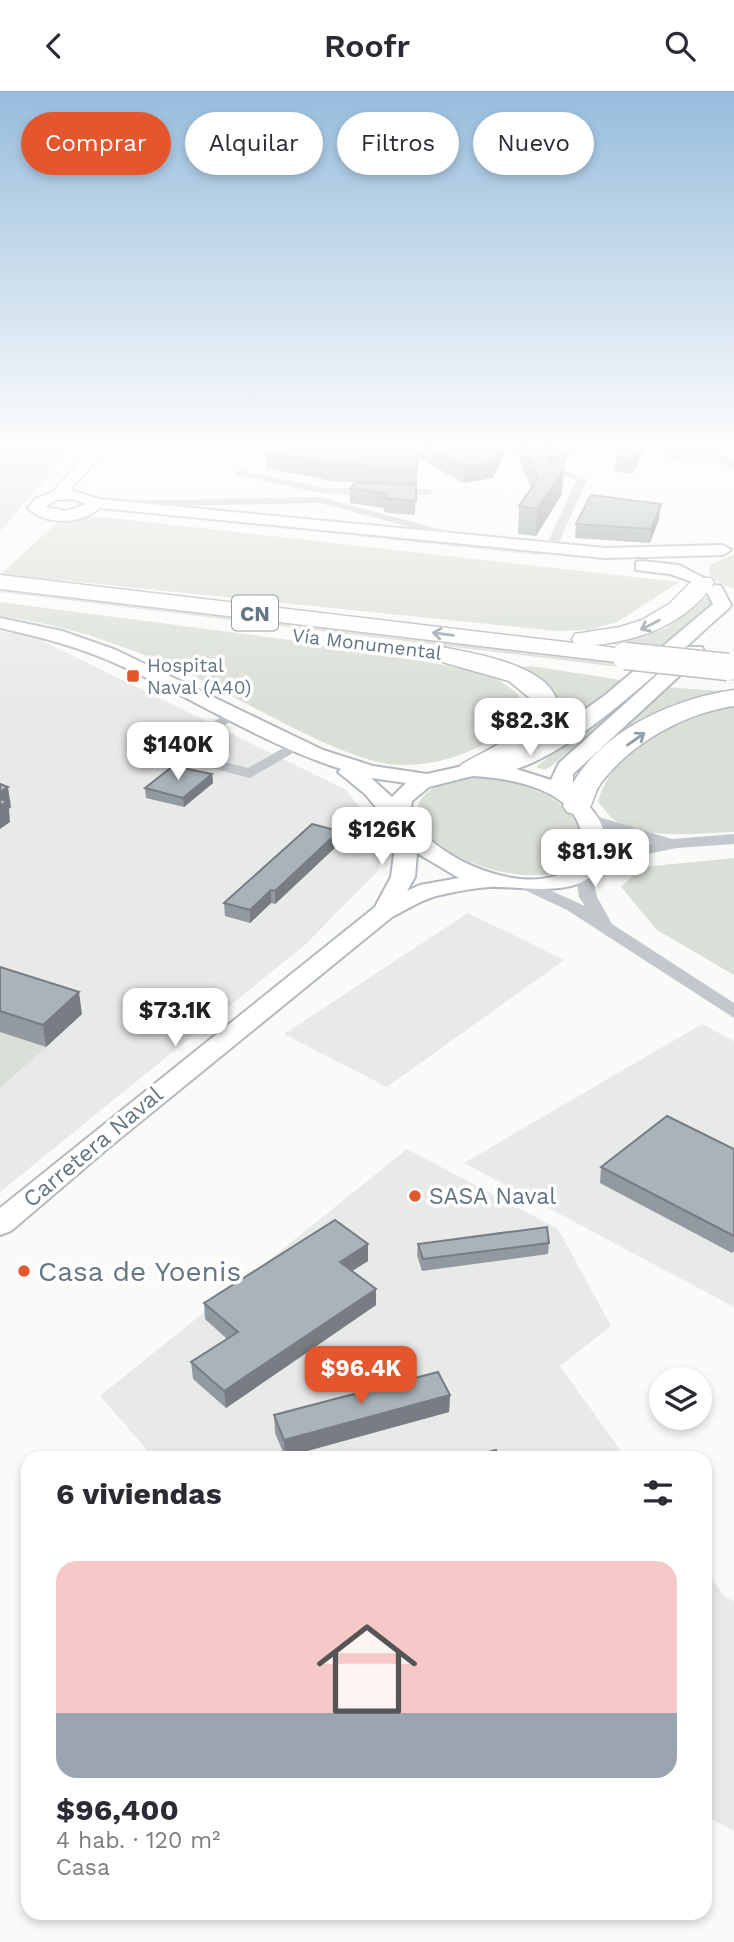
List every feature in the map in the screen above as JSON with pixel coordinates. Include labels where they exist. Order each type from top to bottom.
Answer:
[{"type":"highway","name":"Vía Monumental","points":[[0,582],[511,642],[621,665]]},
{"type":"highway","points":[[511,642],[591,639],[635,633],[653,626],[690,599],[705,584]]},
{"type":"highway","name":"Vía Monumental","points":[[0,597],[441,654],[621,665],[726,677]]},
{"type":"highway","points":[[441,654],[516,674],[538,691],[544,702],[543,717],[532,732],[478,771]]},
{"type":"highway","points":[[575,806],[586,782],[620,750],[660,722],[693,706],[734,698]]},
{"type":"main road","points":[[334,529],[673,569],[734,596]]},
{"type":"main road","points":[[352,529],[486,543],[549,553],[729,549]]},
{"type":"main road","points":[[0,623],[39,629],[88,646],[336,763],[383,776],[426,780],[512,765],[548,746],[628,685],[722,605],[694,570],[697,561],[729,549]]},
{"type":"main road","points":[[336,763],[373,789],[440,861],[492,880],[520,884],[567,880],[588,865],[596,840],[575,806],[562,774],[566,767],[734,615]]},
{"type":"main road","points":[[478,771],[531,780],[575,806]]},
{"type":"main road","name":"Carretera Naval","points":[[384,912],[403,877],[406,826],[400,811],[403,799],[411,788],[426,780]]},
{"type":"main road","name":"Carretera Naval","points":[[0,1224],[97,1142],[384,912],[428,890],[492,880]]},
{"type":"street","points":[[439,529],[486,543]]},
{"type":"street","points":[[549,553],[560,529]]},
{"type":"street","points":[[232,714],[173,754],[250,773],[297,746]]},
{"type":"street","points":[[575,806],[642,836],[677,843]]},
{"type":"street","points":[[613,934],[596,912],[588,865],[677,843],[734,839]]},
{"type":"street","points":[[520,884],[573,906],[734,1012]]},
{"type":"shaded area","points":[[50,529],[213,529],[679,582],[617,622],[589,630],[556,631],[1,574]]},
{"type":"shaded area","points":[[294,529],[325,529],[540,551],[539,555]]},
{"type":"shaded area","points":[[734,554],[734,589],[714,580],[709,572],[710,565]]},
{"type":"shaded area","points":[[0,587],[734,676],[734,681],[0,592]]},
{"type":"shaded area","points":[[707,597],[713,604],[659,650],[591,642],[637,638],[667,628]]},
{"type":"shaded area","points":[[0,602],[290,640],[451,666],[495,677],[518,694],[524,721],[494,739],[451,758],[401,765],[379,762],[354,755],[298,731],[197,678],[124,647],[77,632],[0,616]]},
{"type":"shaded area","points":[[0,631],[39,639],[346,790],[382,835],[379,870],[306,944],[0,1192]]},
{"type":"shaded area","points":[[531,666],[621,680],[536,745],[550,717],[513,668]]},
{"type":"shaded area","points":[[639,683],[649,684],[550,767],[545,770],[536,767]]},
{"type":"shaded area","points":[[666,687],[734,692],[673,704],[650,715],[580,778],[578,771],[583,762]]},
{"type":"shaded area","points":[[734,701],[734,832],[675,834],[630,828],[617,822],[598,802],[617,766],[648,734],[679,716]]},
{"type":"shaded area","points":[[470,777],[518,784],[541,792],[561,805],[580,828],[583,850],[578,859],[570,867],[557,872],[530,875],[505,873],[481,866],[449,851],[422,825],[418,814],[419,803],[425,794],[436,787]]},
{"type":"shaded area","points":[[734,858],[734,975],[657,930],[621,887],[643,867]]},
{"type":"shaded area","points":[[468,913],[564,960],[387,1087],[284,1034]]},
{"type":"shaded area","points":[[702,1024],[734,1041],[734,1307],[464,1163]]},
{"type":"shaded area","points":[[0,1032],[46,1047],[0,1088]]},
{"type":"shaded area","points":[[407,1149],[558,1229],[611,1326],[560,1366],[621,1451],[148,1451],[100,1396]]},
{"type":"shaded area","points":[[712,1579],[725,1597],[734,1601],[734,1831],[712,1819]]},
{"type":"building","points":[[173,766],[212,774],[183,798],[145,788]]},
{"type":"building","points":[[0,784],[8,787],[0,792]]},
{"type":"building","points":[[312,824],[339,831],[275,891],[271,890],[250,910],[224,903]]},
{"type":"building","points":[[0,967],[79,992],[43,1025],[0,1011]]},
{"type":"building","points":[[667,1116],[734,1149],[734,1236],[601,1167]]},
{"type":"building","points":[[335,1220],[368,1244],[340,1262],[376,1289],[224,1391],[191,1362],[238,1332],[204,1303]]},
{"type":"building","points":[[547,1227],[549,1243],[423,1259],[418,1244]]},
{"type":"building","points":[[438,1372],[450,1395],[284,1440],[274,1415]]},
{"type":"place","name":"Hospital Naval (A40)","points":[[133,676]]},
{"type":"place","name":"SASA Naval","points":[[415,1196]]},
{"type":"place","name":"Casa de Yoenis","points":[[24,1271]]}]
